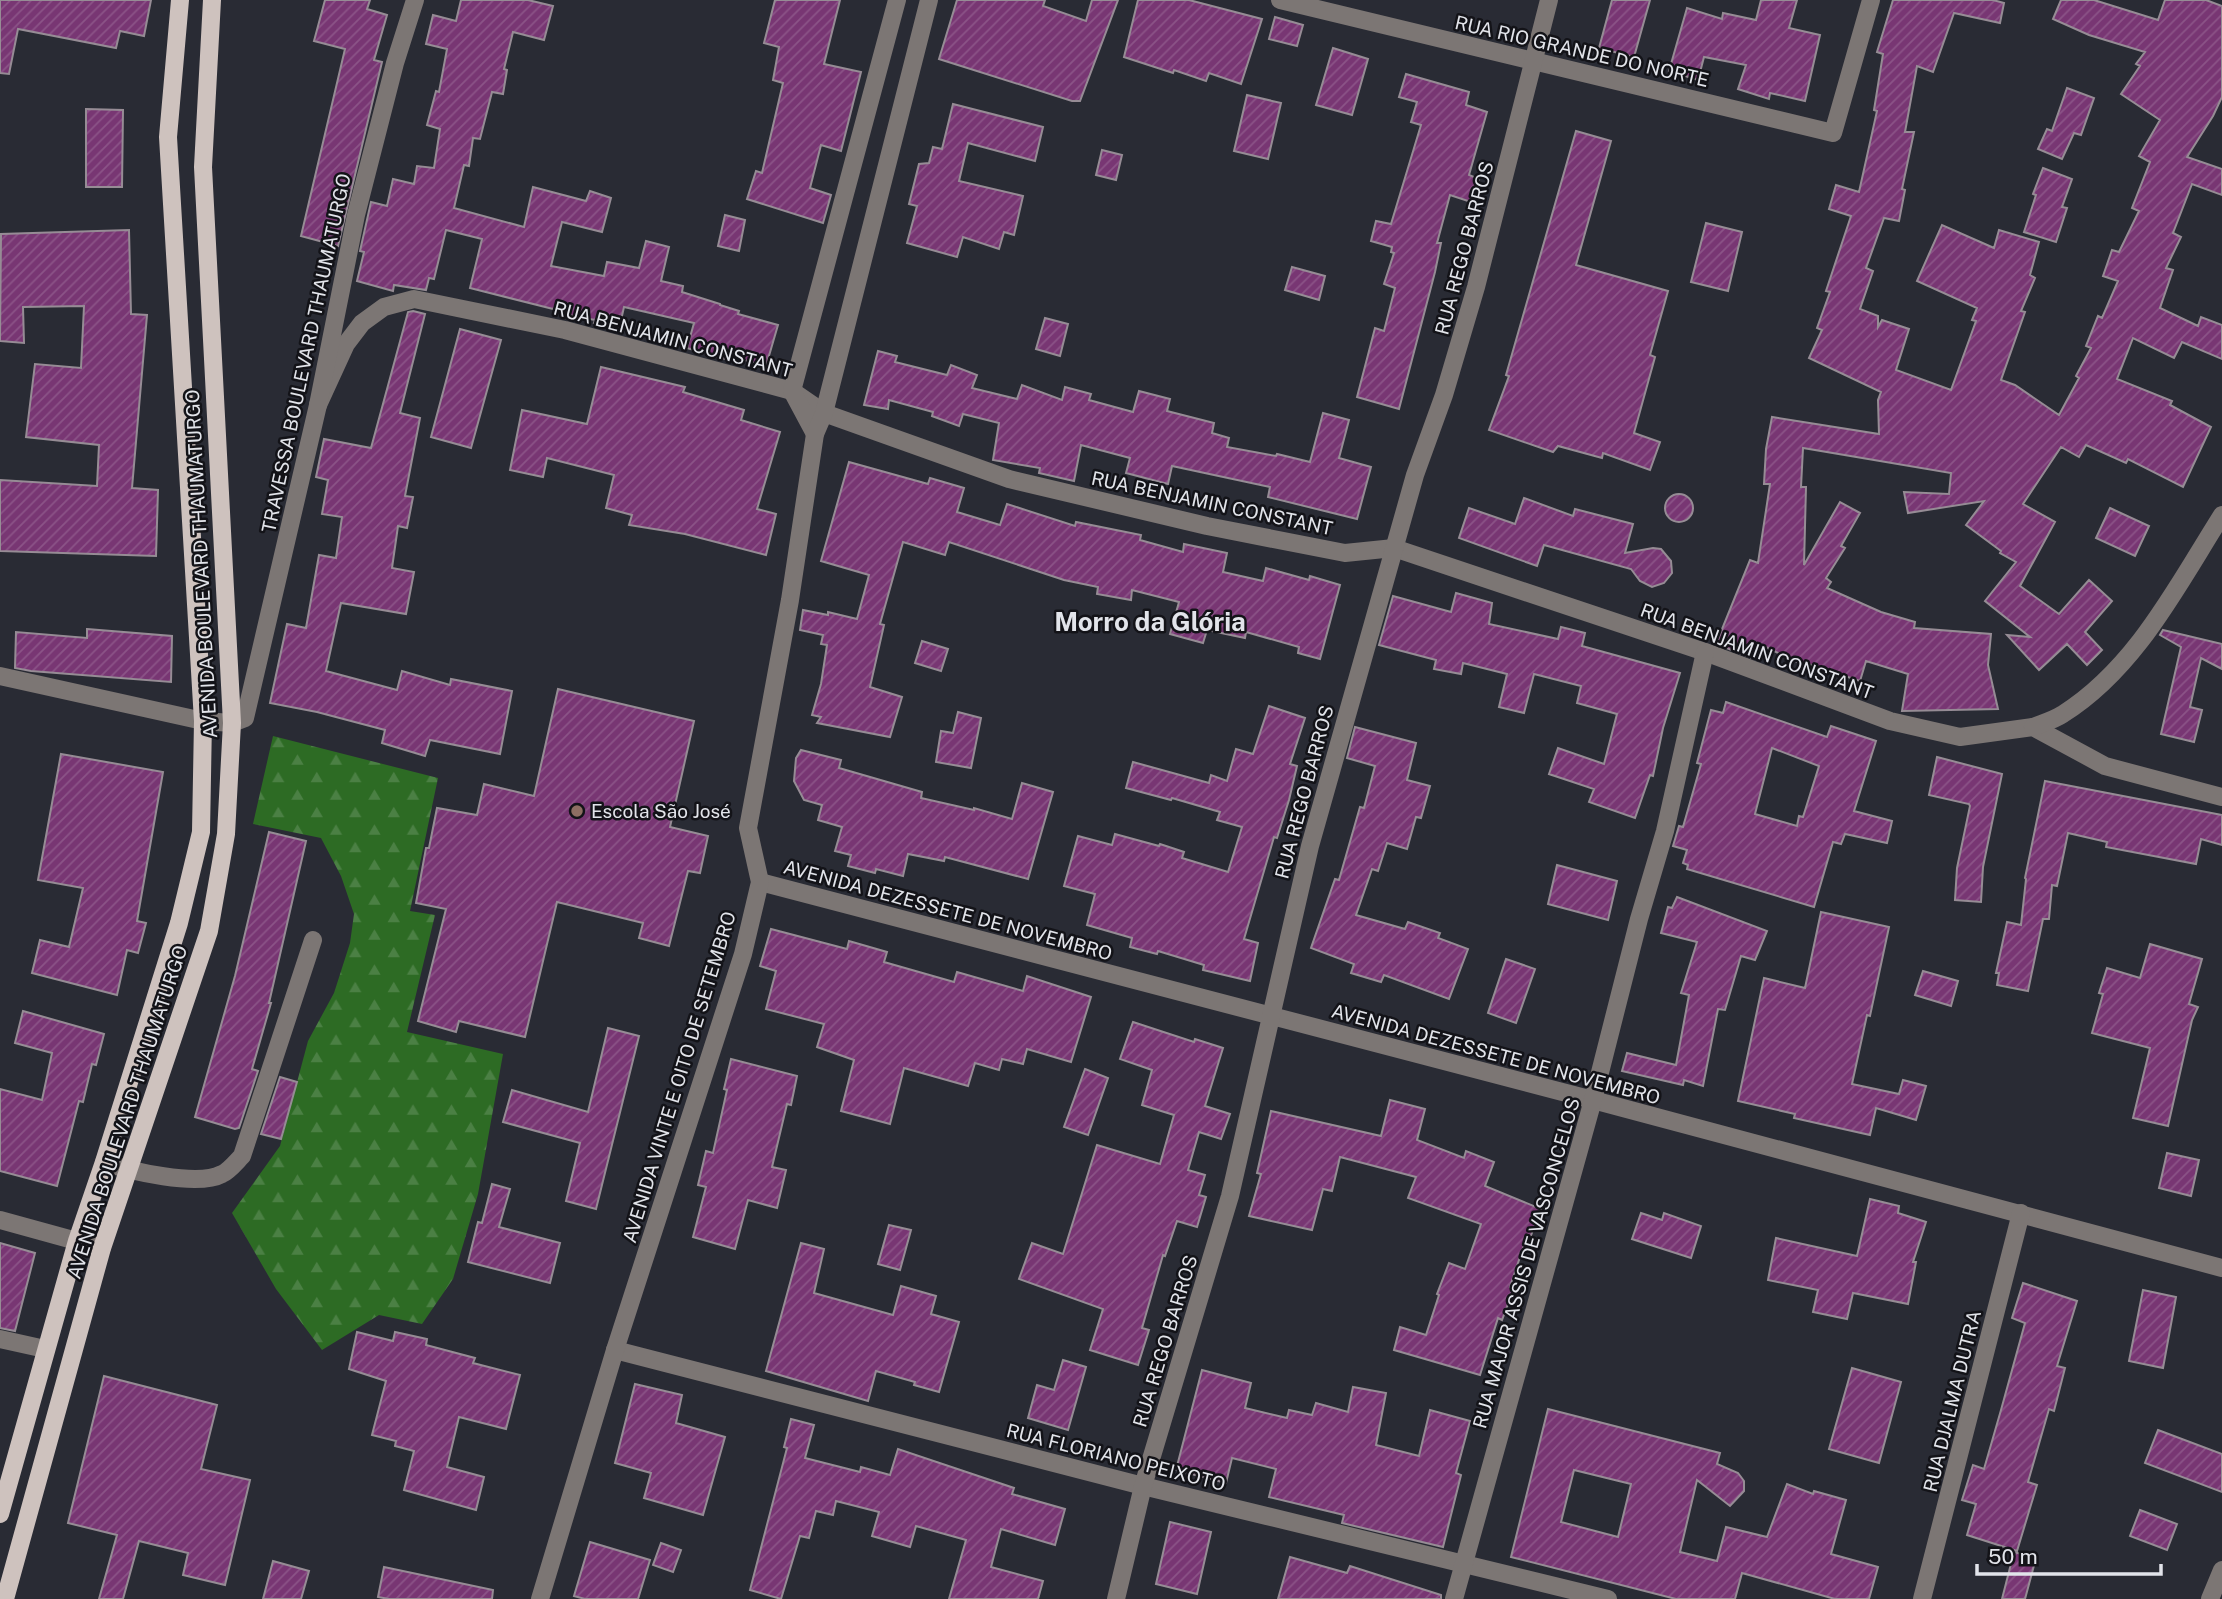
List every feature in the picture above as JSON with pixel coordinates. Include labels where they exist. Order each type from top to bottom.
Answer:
[{"type":"main road","name":"AVENIDA BOULEVARD THAUMATURGO","points":[[0,1514],[77,1241],[179,923],[201,832],[203,721],[168,137],[180,0]]},
{"type":"main road","name":"AVENIDA BOULEVARD THAUMATURGO","points":[[5,1599],[102,1248],[209,931],[226,834],[239,720],[211,336],[203,167],[212,0]]},
{"type":"main road","points":[[180,336],[211,336]]},
{"type":"street","name":"TRAVESSA BOULEVARD THAUMATURGO","points":[[239,720],[318,405],[356,215],[395,63],[415,0]]},
{"type":"street","points":[[815,434],[792,391],[897,0]]},
{"type":"street","name":"AVENIDA VINTE E OITO DE SETEMBRO","points":[[540,1599],[615,1350],[743,954],[760,883],[748,828],[790,600],[815,434],[824,413],[929,0]]},
{"type":"street","name":"RUA RIO GRANDE DO NORTE","points":[[1280,0],[1833,133],[1871,0]]},
{"type":"street","name":"RUA REGO BARROS","points":[[1116,1599],[1143,1486],[1230,1196],[1310,846],[1415,475],[1444,395],[1476,287],[1549,0]]},
{"type":"street","name":"RUA BENJAMIN CONSTANT","points":[[318,405],[346,344],[362,323],[384,307],[415,299],[565,330],[792,391],[824,413],[1009,479],[1207,526],[1345,553],[1394,548],[1704,652],[1890,721],[1960,737],[2033,727]]},
{"type":"street","points":[[2033,727],[2062,715],[2099,686],[2140,643],[2222,515]]},
{"type":"street","name":"RUA MAJOR ASSIS DE VASCONCELOS","points":[[1454,1599],[1665,831],[1704,652]]},
{"type":"street","points":[[0,676],[203,721],[239,720]]},
{"type":"street","points":[[2033,727],[2105,766],[2222,797]]},
{"type":"street","name":"AVENIDA DEZESSETE DE NOVEMBRO","points":[[760,883],[1593,1100],[2222,1268]]},
{"type":"street","points":[[104,1162],[128,1170],[185,1179],[221,1175],[242,1156],[313,940]]},
{"type":"street","name":"RUA DJALMA DUTRA","points":[[1922,1599],[2021,1213]]},
{"type":"street","points":[[0,1220],[102,1248]]},
{"type":"street","points":[[0,1339],[45,1349]]},
{"type":"street","name":"RUA FLORIANO PEIXOTO","points":[[615,1350],[1143,1486],[1608,1599]]},
{"type":"street","points":[[2210,1599],[2222,1570]]},
{"type":"green space","points":[[273,736],[438,778],[410,911],[435,915],[407,1032],[503,1054],[478,1194],[453,1279],[422,1324],[379,1315],[322,1350],[276,1289],[232,1213],[280,1146],[308,1041],[334,993],[350,943],[354,914],[341,876],[321,838],[253,824]]},
{"type":"building","points":[[0,0],[151,0],[144,36],[120,31],[116,48],[18,29],[9,74],[0,73]]},
{"type":"building","points":[[325,0],[370,0],[367,9],[387,15],[374,60],[382,62],[338,246],[301,236],[345,49],[314,41]]},
{"type":"building","points":[[461,0],[528,0],[553,6],[544,40],[513,32],[504,69],[507,70],[503,94],[492,92],[480,139],[473,138],[469,166],[464,165],[454,208],[524,227],[533,187],[586,201],[590,191],[611,198],[602,232],[562,222],[551,266],[604,276],[607,262],[639,268],[646,241],[669,247],[661,281],[683,286],[682,292],[739,311],[738,314],[778,325],[766,366],[726,355],[725,359],[687,348],[694,323],[624,307],[619,329],[594,323],[595,320],[470,288],[482,239],[446,230],[434,279],[429,278],[426,290],[394,285],[393,291],[357,281],[364,252],[360,251],[371,202],[387,206],[393,179],[414,184],[417,166],[434,168],[440,129],[427,125],[436,91],[439,92],[447,49],[426,44],[433,15],[456,21]]},
{"type":"building","points":[[775,0],[840,0],[824,64],[861,72],[841,151],[821,145],[810,188],[831,195],[823,223],[747,199],[756,171],[762,173],[783,83],[773,80],[779,47],[764,43]]},
{"type":"building","points":[[957,0],[1045,0],[1043,6],[1086,21],[1092,0],[1118,0],[1080,101],[1072,101],[939,59]]},
{"type":"building","points":[[1138,0],[1189,0],[1262,19],[1241,84],[1209,73],[1206,81],[1124,57]]},
{"type":"building","points":[[1612,0],[1650,0],[1634,57],[1599,48]]},
{"type":"building","points":[[1761,0],[1797,0],[1789,28],[1820,35],[1805,101],[1770,93],[1769,99],[1738,89],[1746,65],[1704,57],[1698,80],[1669,71],[1687,8],[1722,19],[1723,13],[1756,20]]},
{"type":"building","points":[[1893,0],[1993,0],[2004,3],[2000,23],[1954,13],[1933,72],[1917,66],[1905,132],[1914,132],[1902,189],[1905,190],[1899,221],[1884,218],[1866,268],[1873,271],[1860,309],[1878,316],[1878,327],[1882,320],[1909,329],[1896,370],[1951,390],[1976,321],[1972,320],[1977,308],[1917,281],[1942,225],[1994,248],[1999,230],[2039,242],[2030,275],[2035,278],[2021,311],[2025,312],[2001,380],[2015,385],[2059,415],[2079,378],[2076,376],[2091,348],[2086,346],[2098,316],[2102,318],[2118,281],[2103,276],[2112,250],[2119,252],[2139,211],[2132,208],[2150,162],[2139,156],[2160,120],[2121,94],[2140,66],[2136,64],[2145,52],[2089,35],[2053,19],[2061,0],[2094,0],[2158,20],[2165,0],[2206,0],[2222,6],[2222,97],[2187,157],[2222,169],[2222,195],[2192,184],[2173,233],[2181,237],[2166,268],[2173,270],[2160,308],[2198,326],[2201,317],[2222,325],[2222,359],[2182,342],[2174,358],[2133,338],[2117,379],[2172,401],[2170,405],[2211,427],[2183,487],[2128,459],[2126,463],[2086,445],[2079,457],[2061,447],[2023,504],[2055,522],[2020,586],[2059,614],[2089,580],[2112,601],[2085,632],[2102,650],[2087,665],[2067,644],[2039,670],[2007,635],[2030,637],[1985,601],[2016,562],[2000,553],[2001,551],[1966,525],[1984,501],[1908,513],[1904,492],[1949,494],[1951,473],[1803,448],[1801,487],[1806,487],[1804,565],[1840,502],[1860,513],[1841,546],[1845,548],[1826,578],[1831,582],[1827,588],[1881,612],[1915,622],[1914,628],[1991,634],[1988,665],[1998,709],[1902,711],[1908,674],[1866,661],[1860,681],[1808,664],[1806,666],[1757,643],[1752,658],[1716,644],[1750,560],[1758,563],[1770,484],[1764,484],[1766,449],[1772,417],[1879,434],[1878,400],[1881,392],[1809,358],[1822,330],[1817,328],[1830,292],[1826,291],[1851,216],[1829,209],[1836,185],[1859,192],[1877,111],[1874,110],[1883,54],[1877,52]]},
{"type":"building","points":[[1275,17],[1303,25],[1297,46],[1269,39]]},
{"type":"building","points":[[1333,48],[1368,59],[1352,115],[1316,105]]},
{"type":"building","points":[[1406,74],[1469,92],[1466,105],[1487,112],[1469,175],[1479,179],[1471,202],[1450,195],[1437,243],[1441,243],[1435,272],[1399,409],[1357,397],[1375,328],[1384,331],[1395,288],[1384,284],[1394,253],[1391,252],[1392,247],[1371,241],[1376,221],[1391,224],[1421,125],[1411,122],[1417,102],[1399,97]]},
{"type":"building","points":[[2067,88],[2094,98],[2081,135],[2074,133],[2062,159],[2038,149],[2047,129],[2052,131]]},
{"type":"building","points":[[1247,95],[1281,103],[1268,159],[1234,151]]},
{"type":"building","points":[[953,104],[1043,127],[1035,161],[968,143],[959,181],[1023,196],[1014,235],[1004,232],[999,249],[963,237],[957,257],[907,243],[917,206],[909,204],[919,164],[929,163],[933,147],[942,149]]},
{"type":"building","points":[[86,109],[123,110],[122,187],[86,187]]},
{"type":"building","points":[[1576,131],[1611,141],[1576,265],[1668,291],[1650,355],[1655,357],[1634,433],[1660,442],[1650,470],[1603,453],[1602,458],[1558,446],[1553,452],[1489,430],[1509,376],[1506,375]]},
{"type":"building","points":[[1102,150],[1122,155],[1116,180],[1096,175]]},
{"type":"building","points":[[2043,168],[2072,179],[2062,207],[2067,208],[2056,242],[2024,232],[2036,195],[2033,194]]},
{"type":"building","points":[[725,215],[745,220],[739,251],[718,246]]},
{"type":"building","points":[[1706,223],[1742,232],[1728,291],[1691,282]]},
{"type":"building","points":[[129,230],[131,314],[147,315],[132,488],[158,490],[156,556],[0,551],[0,480],[97,486],[99,445],[26,437],[35,364],[81,368],[84,306],[23,307],[24,343],[0,341],[1,234]]},
{"type":"building","points":[[1292,267],[1325,276],[1319,300],[1285,290]]},
{"type":"building","points":[[408,312],[425,314],[400,413],[420,418],[405,496],[413,497],[407,528],[398,526],[392,568],[414,572],[406,614],[341,603],[326,671],[397,690],[402,671],[450,685],[451,679],[512,691],[500,754],[430,740],[425,756],[382,743],[385,730],[270,703],[287,624],[306,628],[319,555],[336,558],[342,517],[322,514],[328,480],[316,477],[324,439],[371,448]]},
{"type":"building","points":[[1045,318],[1068,324],[1060,356],[1036,349]]},
{"type":"building","points":[[460,329],[501,340],[471,448],[431,437]]},
{"type":"building","points":[[878,351],[897,356],[895,362],[947,375],[951,365],[977,375],[972,388],[1017,399],[1022,385],[1062,400],[1065,387],[1091,394],[1089,400],[1133,412],[1139,391],[1170,399],[1167,411],[1214,423],[1212,433],[1229,438],[1227,447],[1310,462],[1323,413],[1349,420],[1339,458],[1371,467],[1357,519],[1268,497],[1270,487],[1172,466],[1168,484],[1126,473],[1130,458],[1081,445],[1074,481],[1039,473],[1040,468],[993,460],[999,423],[963,414],[959,426],[932,416],[933,412],[889,400],[888,409],[864,405]]},
{"type":"building","points":[[601,367],[685,387],[683,392],[744,410],[741,420],[780,432],[757,509],[776,514],[766,555],[685,534],[629,525],[632,515],[606,508],[614,475],[547,458],[543,477],[510,470],[522,410],[587,424]]},
{"type":"building","points":[[849,462],[928,484],[930,478],[964,488],[957,512],[1000,525],[1007,504],[1075,526],[1076,522],[1141,535],[1140,540],[1183,552],[1184,544],[1227,553],[1223,572],[1263,581],[1266,568],[1340,585],[1320,659],[1298,653],[1299,647],[1246,632],[1245,638],[1207,630],[1203,643],[1170,634],[1179,602],[1132,590],[1131,600],[1097,594],[1098,587],[1064,580],[949,542],[945,555],[903,542],[880,624],[884,625],[870,687],[902,697],[890,737],[817,723],[821,717],[812,715],[821,684],[827,645],[821,644],[823,635],[800,630],[803,610],[828,615],[828,612],[857,619],[869,575],[821,561]]},
{"type":"building","points":[[1679,494],[1689,498],[1693,508],[1689,518],[1679,522],[1669,518],[1665,508],[1669,498]]},
{"type":"building","points":[[1524,498],[1573,516],[1575,509],[1633,524],[1625,553],[1661,549],[1671,561],[1672,573],[1664,583],[1652,587],[1640,581],[1631,569],[1544,545],[1537,566],[1459,538],[1469,508],[1515,524]]},
{"type":"building","points":[[2110,508],[2149,526],[2135,556],[2096,538]]},
{"type":"building","points":[[1456,593],[1492,603],[1489,624],[1558,639],[1561,627],[1585,633],[1582,646],[1680,673],[1663,728],[1653,776],[1650,775],[1635,818],[1589,802],[1594,789],[1549,774],[1558,748],[1604,764],[1617,714],[1577,703],[1581,686],[1534,674],[1524,713],[1499,707],[1507,674],[1463,663],[1461,674],[1434,669],[1436,660],[1379,645],[1393,596],[1451,612]]},
{"type":"building","points":[[87,629],[172,636],[171,682],[15,668],[16,632],[87,638]]},
{"type":"building","points":[[2163,630],[2222,644],[2222,669],[2201,658],[2190,707],[2202,710],[2194,742],[2161,734],[2181,647],[2160,635]]},
{"type":"building","points":[[922,641],[948,649],[941,671],[915,663]]},
{"type":"building","points":[[558,689],[694,721],[670,827],[708,836],[700,873],[688,871],[669,946],[639,938],[643,923],[557,902],[525,1037],[459,1021],[456,1032],[418,1021],[446,909],[416,903],[426,848],[429,848],[437,808],[477,815],[484,784],[534,796]]},
{"type":"building","points":[[1726,702],[1827,737],[1831,726],[1876,741],[1854,811],[1892,821],[1887,843],[1845,834],[1841,844],[1833,842],[1814,907],[1687,869],[1688,865],[1683,863],[1687,850],[1673,846],[1679,826],[1683,827],[1701,764],[1697,763],[1711,710],[1723,713]],"holes":[[[1772,748],[1819,766],[1803,817],[1799,816],[1797,826],[1755,814]]]},
{"type":"building","points":[[1269,706],[1305,718],[1290,764],[1297,766],[1289,800],[1277,838],[1274,837],[1244,939],[1258,943],[1250,981],[1203,970],[1204,965],[1158,951],[1157,954],[1130,947],[1132,938],[1087,925],[1095,894],[1064,886],[1078,836],[1112,845],[1115,834],[1159,846],[1160,844],[1184,852],[1182,858],[1228,872],[1242,827],[1217,820],[1220,812],[1126,788],[1133,762],[1209,783],[1211,775],[1227,781],[1236,749],[1253,754]]},
{"type":"building","points":[[958,712],[981,718],[971,768],[936,762],[941,731],[953,733]]},
{"type":"building","points":[[1355,727],[1416,743],[1407,780],[1430,786],[1421,818],[1416,817],[1407,849],[1387,843],[1378,871],[1372,869],[1356,915],[1405,929],[1408,922],[1440,933],[1438,938],[1468,949],[1449,999],[1384,975],[1381,982],[1351,973],[1354,964],[1311,948],[1335,879],[1339,880],[1360,807],[1364,808],[1375,766],[1347,758]]},
{"type":"building","points":[[801,750],[841,760],[839,768],[922,792],[921,798],[974,808],[1012,819],[1022,783],[1053,792],[1028,879],[945,857],[944,861],[908,854],[903,876],[848,866],[851,855],[835,851],[842,827],[818,820],[822,805],[804,800],[794,781],[796,758]]},
{"type":"building","points":[[61,754],[163,772],[137,921],[146,923],[138,953],[127,950],[117,995],[32,973],[40,940],[69,947],[83,888],[38,880]]},
{"type":"building","points":[[1937,757],[2002,774],[1983,867],[1981,902],[1955,900],[1957,868],[1970,806],[1929,795]]},
{"type":"building","points":[[2045,781],[2222,815],[2222,845],[2201,839],[2196,864],[2106,847],[2107,842],[2068,833],[2057,886],[2052,885],[2049,919],[2043,919],[2028,991],[1997,985],[1999,973],[1996,973],[2007,922],[2021,925],[2025,878]]},
{"type":"building","points":[[269,832],[306,841],[271,1003],[252,1069],[258,1071],[239,1128],[235,1129],[195,1117],[235,976]]},
{"type":"building","points":[[1557,865],[1617,881],[1608,920],[1548,904]]},
{"type":"building","points":[[1677,897],[1767,931],[1755,960],[1741,956],[1725,1010],[1718,1009],[1703,1086],[1684,1080],[1683,1085],[1622,1071],[1627,1053],[1676,1065],[1689,995],[1681,993],[1697,942],[1661,933],[1668,907],[1672,908]]},
{"type":"building","points":[[1821,912],[1889,927],[1852,1084],[1899,1094],[1903,1080],[1926,1086],[1916,1120],[1876,1108],[1870,1135],[1794,1118],[1795,1114],[1738,1101],[1764,978],[1805,988]]},
{"type":"building","points":[[771,929],[847,949],[849,941],[887,952],[884,962],[954,982],[957,972],[1023,991],[1027,976],[1091,997],[1071,1062],[1027,1049],[1023,1064],[1002,1059],[999,1070],[975,1063],[968,1086],[904,1068],[890,1124],[841,1111],[854,1060],[817,1047],[824,1024],[766,1009],[776,971],[760,966]]},
{"type":"building","points":[[2150,944],[2202,959],[2189,1004],[2198,1007],[2192,1020],[2168,1126],[2133,1118],[2150,1048],[2092,1033],[2103,994],[2099,993],[2107,968],[2140,978]]},
{"type":"building","points":[[1506,959],[1535,969],[1516,1023],[1488,1013]]},
{"type":"building","points":[[1923,971],[1958,981],[1951,1006],[1915,995]]},
{"type":"building","points":[[23,1011],[104,1034],[96,1065],[92,1064],[83,1102],[79,1101],[57,1186],[0,1171],[0,1089],[42,1100],[52,1053],[15,1043]]},
{"type":"building","points":[[1133,1022],[1194,1042],[1195,1039],[1223,1048],[1205,1106],[1230,1114],[1221,1139],[1199,1132],[1188,1170],[1205,1175],[1199,1195],[1206,1197],[1197,1227],[1177,1221],[1165,1256],[1163,1255],[1142,1328],[1149,1330],[1138,1365],[1090,1350],[1103,1309],[1019,1279],[1032,1243],[1063,1254],[1097,1145],[1160,1164],[1174,1115],[1142,1105],[1152,1070],[1120,1059]]},
{"type":"building","points":[[608,1028],[639,1036],[596,1209],[566,1201],[580,1143],[503,1122],[512,1090],[588,1112]]},
{"type":"building","points":[[731,1059],[797,1076],[791,1105],[787,1104],[772,1167],[786,1170],[777,1208],[748,1200],[735,1249],[693,1237],[706,1187],[698,1185],[706,1151],[713,1153]]},
{"type":"building","points":[[1085,1069],[1108,1078],[1088,1135],[1064,1127]]},
{"type":"building","points":[[280,1077],[297,1082],[281,1139],[261,1134]]},
{"type":"building","points":[[1390,1100],[1425,1109],[1417,1140],[1464,1158],[1466,1151],[1494,1162],[1485,1186],[1541,1209],[1530,1238],[1527,1236],[1510,1287],[1514,1288],[1502,1320],[1498,1318],[1480,1375],[1394,1350],[1400,1327],[1426,1335],[1449,1263],[1465,1269],[1481,1224],[1408,1198],[1416,1177],[1340,1157],[1332,1191],[1323,1189],[1312,1230],[1249,1216],[1261,1174],[1257,1173],[1271,1111],[1381,1136]]},
{"type":"building","points":[[2167,1153],[2199,1160],[2191,1196],[2159,1188]]},
{"type":"building","points":[[492,1184],[510,1189],[499,1227],[560,1243],[550,1283],[468,1262],[478,1222],[482,1223]]},
{"type":"building","points":[[1870,1199],[1899,1206],[1898,1213],[1926,1222],[1913,1262],[1916,1262],[1908,1304],[1853,1293],[1847,1319],[1813,1312],[1818,1290],[1768,1280],[1776,1238],[1857,1256]]},
{"type":"building","points":[[1641,1213],[1662,1220],[1664,1213],[1701,1226],[1691,1258],[1632,1239]]},
{"type":"building","points":[[889,1225],[911,1230],[900,1270],[878,1264]]},
{"type":"building","points":[[0,1243],[35,1253],[15,1331],[0,1328]]},
{"type":"building","points":[[801,1243],[824,1249],[814,1293],[893,1315],[901,1286],[936,1296],[931,1314],[959,1322],[939,1392],[876,1371],[868,1401],[766,1371]]},
{"type":"building","points":[[2023,1283],[2077,1301],[2057,1366],[2065,1368],[2054,1411],[2049,1409],[2028,1482],[2037,1485],[2017,1551],[1967,1535],[1976,1504],[1962,1500],[1973,1465],[1984,1469],[2001,1410],[2025,1323],[2012,1318]]},
{"type":"building","points":[[2143,1290],[2176,1297],[2163,1368],[2129,1361]]},
{"type":"building","points":[[357,1332],[393,1341],[395,1332],[427,1339],[426,1345],[475,1358],[473,1363],[520,1375],[506,1429],[459,1417],[447,1467],[484,1477],[476,1510],[404,1490],[414,1451],[395,1446],[396,1441],[372,1435],[386,1381],[349,1369]]},
{"type":"building","points":[[1063,1360],[1086,1367],[1068,1430],[1028,1418],[1037,1385],[1054,1390]]},
{"type":"building","points":[[1852,1368],[1901,1382],[1879,1463],[1829,1449]]},
{"type":"building","points":[[1202,1370],[1251,1383],[1245,1408],[1287,1418],[1289,1410],[1312,1415],[1316,1403],[1348,1412],[1353,1387],[1386,1393],[1376,1445],[1419,1456],[1430,1410],[1470,1421],[1456,1473],[1461,1475],[1443,1547],[1342,1523],[1344,1515],[1269,1497],[1276,1469],[1232,1458],[1226,1483],[1176,1470]]},
{"type":"building","points":[[104,1376],[217,1405],[201,1469],[250,1480],[225,1585],[183,1575],[188,1553],[139,1541],[123,1599],[99,1599],[117,1535],[68,1523]]},
{"type":"building","points":[[635,1384],[682,1395],[676,1423],[725,1437],[703,1515],[644,1498],[651,1473],[615,1463]]},
{"type":"building","points":[[1548,1409],[1720,1453],[1717,1464],[1738,1473],[1744,1481],[1744,1491],[1730,1506],[1697,1480],[1680,1552],[1717,1561],[1726,1527],[1767,1537],[1787,1484],[1813,1494],[1814,1491],[1846,1500],[1831,1554],[1878,1567],[1869,1599],[1835,1599],[1742,1573],[1735,1599],[1676,1599],[1511,1557]],"holes":[[[1574,1470],[1631,1484],[1618,1537],[1561,1522]]]},
{"type":"building","points":[[791,1419],[814,1425],[805,1458],[860,1472],[861,1467],[890,1475],[898,1449],[1014,1488],[1012,1494],[1065,1509],[1055,1545],[1001,1529],[991,1567],[1043,1581],[1038,1599],[949,1599],[966,1540],[916,1526],[910,1547],[872,1536],[879,1512],[836,1501],[833,1515],[816,1511],[809,1538],[800,1536],[781,1599],[750,1590],[787,1448],[784,1447]]},
{"type":"building","points":[[2158,1430],[2222,1454],[2222,1492],[2145,1463]]},
{"type":"building","points":[[2140,1510],[2177,1524],[2167,1550],[2130,1536]]},
{"type":"building","points":[[1170,1522],[1211,1532],[1197,1594],[1156,1584]]},
{"type":"building","points":[[590,1542],[650,1560],[638,1599],[585,1599],[574,1596]]},
{"type":"building","points":[[661,1543],[681,1550],[673,1572],[653,1565]]},
{"type":"building","points":[[2014,1552],[2036,1558],[2025,1599],[2002,1599]]},
{"type":"building","points":[[1290,1557],[1347,1573],[1350,1566],[1441,1595],[1441,1599],[1278,1599]]},
{"type":"building","points":[[273,1561],[309,1571],[301,1599],[263,1599]]},
{"type":"building","points":[[384,1567],[493,1590],[492,1599],[378,1597]]},
{"type":"place","name":"Escola São José","points":[[577,811]]},
{"type":"district","name":"Morro da Glória","points":[[1150,622]]}]
